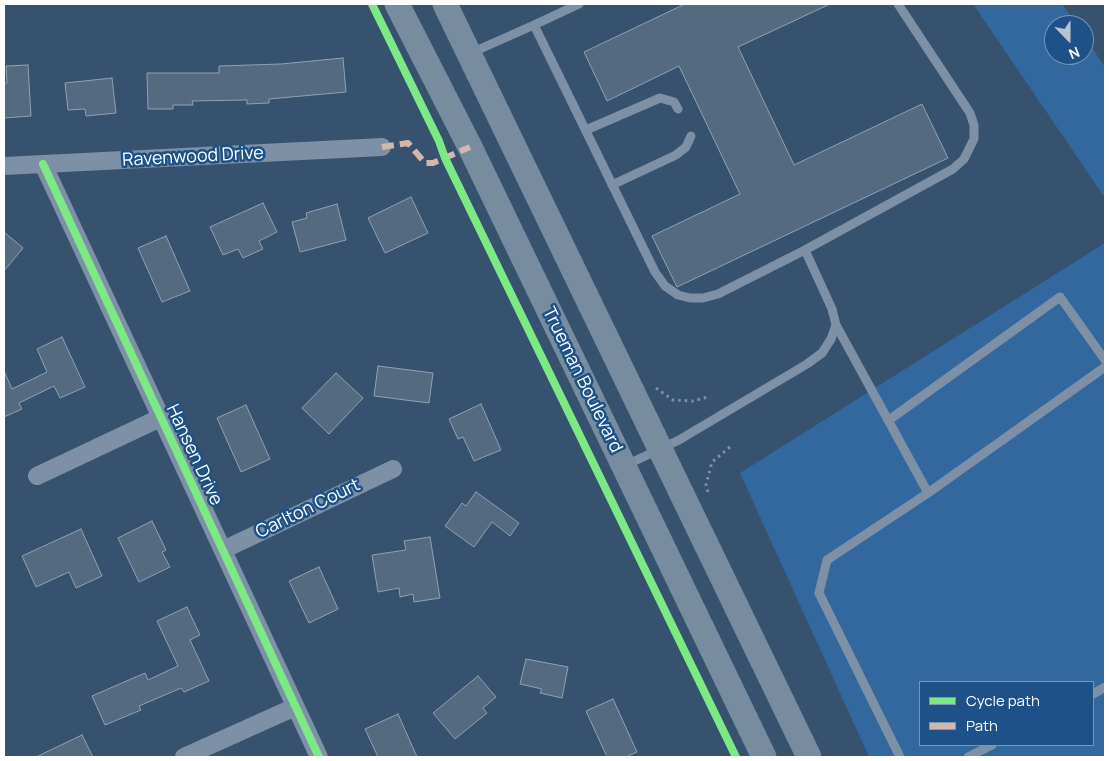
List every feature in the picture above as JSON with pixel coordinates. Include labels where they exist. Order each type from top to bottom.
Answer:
[{"type":"main road","name":"Trueman Boulevard","points":[[397,4],[470,147],[764,757]]},
{"type":"main road","points":[[446,4],[659,450],[809,757]]},
{"type":"street","name":"Ravenwood Drive","points":[[4,166],[382,147]]},
{"type":"street","name":"Hansen Drive","points":[[43,164],[319,757]]},
{"type":"street","points":[[38,476],[160,418]]},
{"type":"street","name":"Carlton Court","points":[[222,550],[393,468]]},
{"type":"street","points":[[184,757],[296,706]]},
{"type":"lane","points":[[470,53],[579,4]]},
{"type":"lane","points":[[534,25],[655,272],[665,286],[678,295],[690,298],[703,298],[718,294],[805,250],[953,168],[964,159],[974,139],[974,125],[970,113],[898,4]]},
{"type":"lane","points":[[586,130],[660,98],[674,102],[678,109]]},
{"type":"lane","points":[[612,185],[676,155],[686,147],[691,136]]},
{"type":"lane","points":[[805,250],[832,309],[836,325],[928,493]]},
{"type":"lane","points":[[889,420],[1060,297],[1105,360]]},
{"type":"lane","points":[[624,466],[679,440],[807,364],[822,353],[831,339],[836,325]]},
{"type":"lane","points":[[900,757],[819,593],[827,560],[928,493],[1105,367]]},
{"type":"lane","points":[[1094,693],[1105,687]]},
{"type":"lane","points":[[968,757],[990,746]]},
{"type":"shaded area","points":[[973,4],[1062,4],[1070,15],[1044,15],[1044,65],[1094,65],[1094,51],[1105,67],[1105,198]]},
{"type":"shaded area","points":[[1105,243],[1105,757],[869,757],[740,473]]},
{"type":"building","points":[[685,4],[830,4],[738,47],[794,165],[922,104],[948,158],[677,287],[652,236],[740,194],[679,66],[607,101],[584,52]]},
{"type":"building","points":[[343,58],[346,92],[269,99],[269,103],[247,104],[247,100],[192,101],[193,105],[173,105],[173,109],[148,109],[147,73],[219,73],[219,66],[281,64]]},
{"type":"building","points":[[28,65],[31,116],[4,118],[4,83],[7,83],[6,66]]},
{"type":"building","points":[[112,78],[116,113],[86,116],[85,109],[68,110],[65,83]]},
{"type":"building","points":[[411,197],[428,233],[385,253],[368,218]]},
{"type":"building","points":[[263,203],[277,232],[259,241],[263,249],[243,258],[238,249],[223,255],[210,227]]},
{"type":"building","points":[[337,204],[346,240],[300,252],[292,222],[307,218],[306,213]]},
{"type":"building","points":[[4,232],[23,248],[4,271]]},
{"type":"building","points":[[166,236],[190,291],[162,302],[138,248]]},
{"type":"building","points":[[62,337],[85,387],[60,398],[54,386],[19,403],[22,409],[4,417],[4,371],[12,389],[47,372],[37,349]]},
{"type":"building","points":[[378,366],[433,373],[429,403],[374,396]]},
{"type":"building","points":[[336,373],[363,398],[329,434],[302,408]]},
{"type":"building","points":[[481,404],[501,450],[474,461],[463,437],[458,439],[449,419]]},
{"type":"building","points":[[246,405],[270,459],[241,472],[217,418]]},
{"type":"building","points":[[476,492],[519,523],[510,536],[492,522],[474,547],[445,526],[462,503],[466,506]]},
{"type":"building","points":[[152,521],[166,550],[162,552],[170,567],[139,582],[118,538]]},
{"type":"building","points":[[81,529],[102,576],[76,588],[69,572],[36,587],[22,556]]},
{"type":"building","points":[[430,537],[440,598],[414,602],[413,594],[400,597],[399,588],[378,592],[372,555],[406,550],[404,541]]},
{"type":"building","points":[[319,567],[338,609],[309,623],[289,581]]},
{"type":"building","points":[[187,607],[200,635],[190,640],[209,681],[184,692],[181,688],[139,706],[141,710],[105,725],[92,696],[145,673],[148,680],[178,666],[157,621]]},
{"type":"building","points":[[526,659],[568,667],[562,698],[540,693],[542,689],[520,684]]},
{"type":"building","points":[[478,676],[496,697],[483,708],[487,713],[455,739],[433,713]]},
{"type":"building","points":[[613,699],[637,752],[626,757],[607,757],[586,711]]},
{"type":"building","points":[[398,714],[417,757],[378,757],[365,729]]},
{"type":"building","points":[[82,735],[93,757],[36,757]]},
{"type":"marked path","points":[[382,147],[408,143],[425,163],[433,163],[470,147]]},
{"type":"cycle path","points":[[372,4],[736,757]]},
{"type":"cycle path","points":[[43,164],[319,757]]}]
